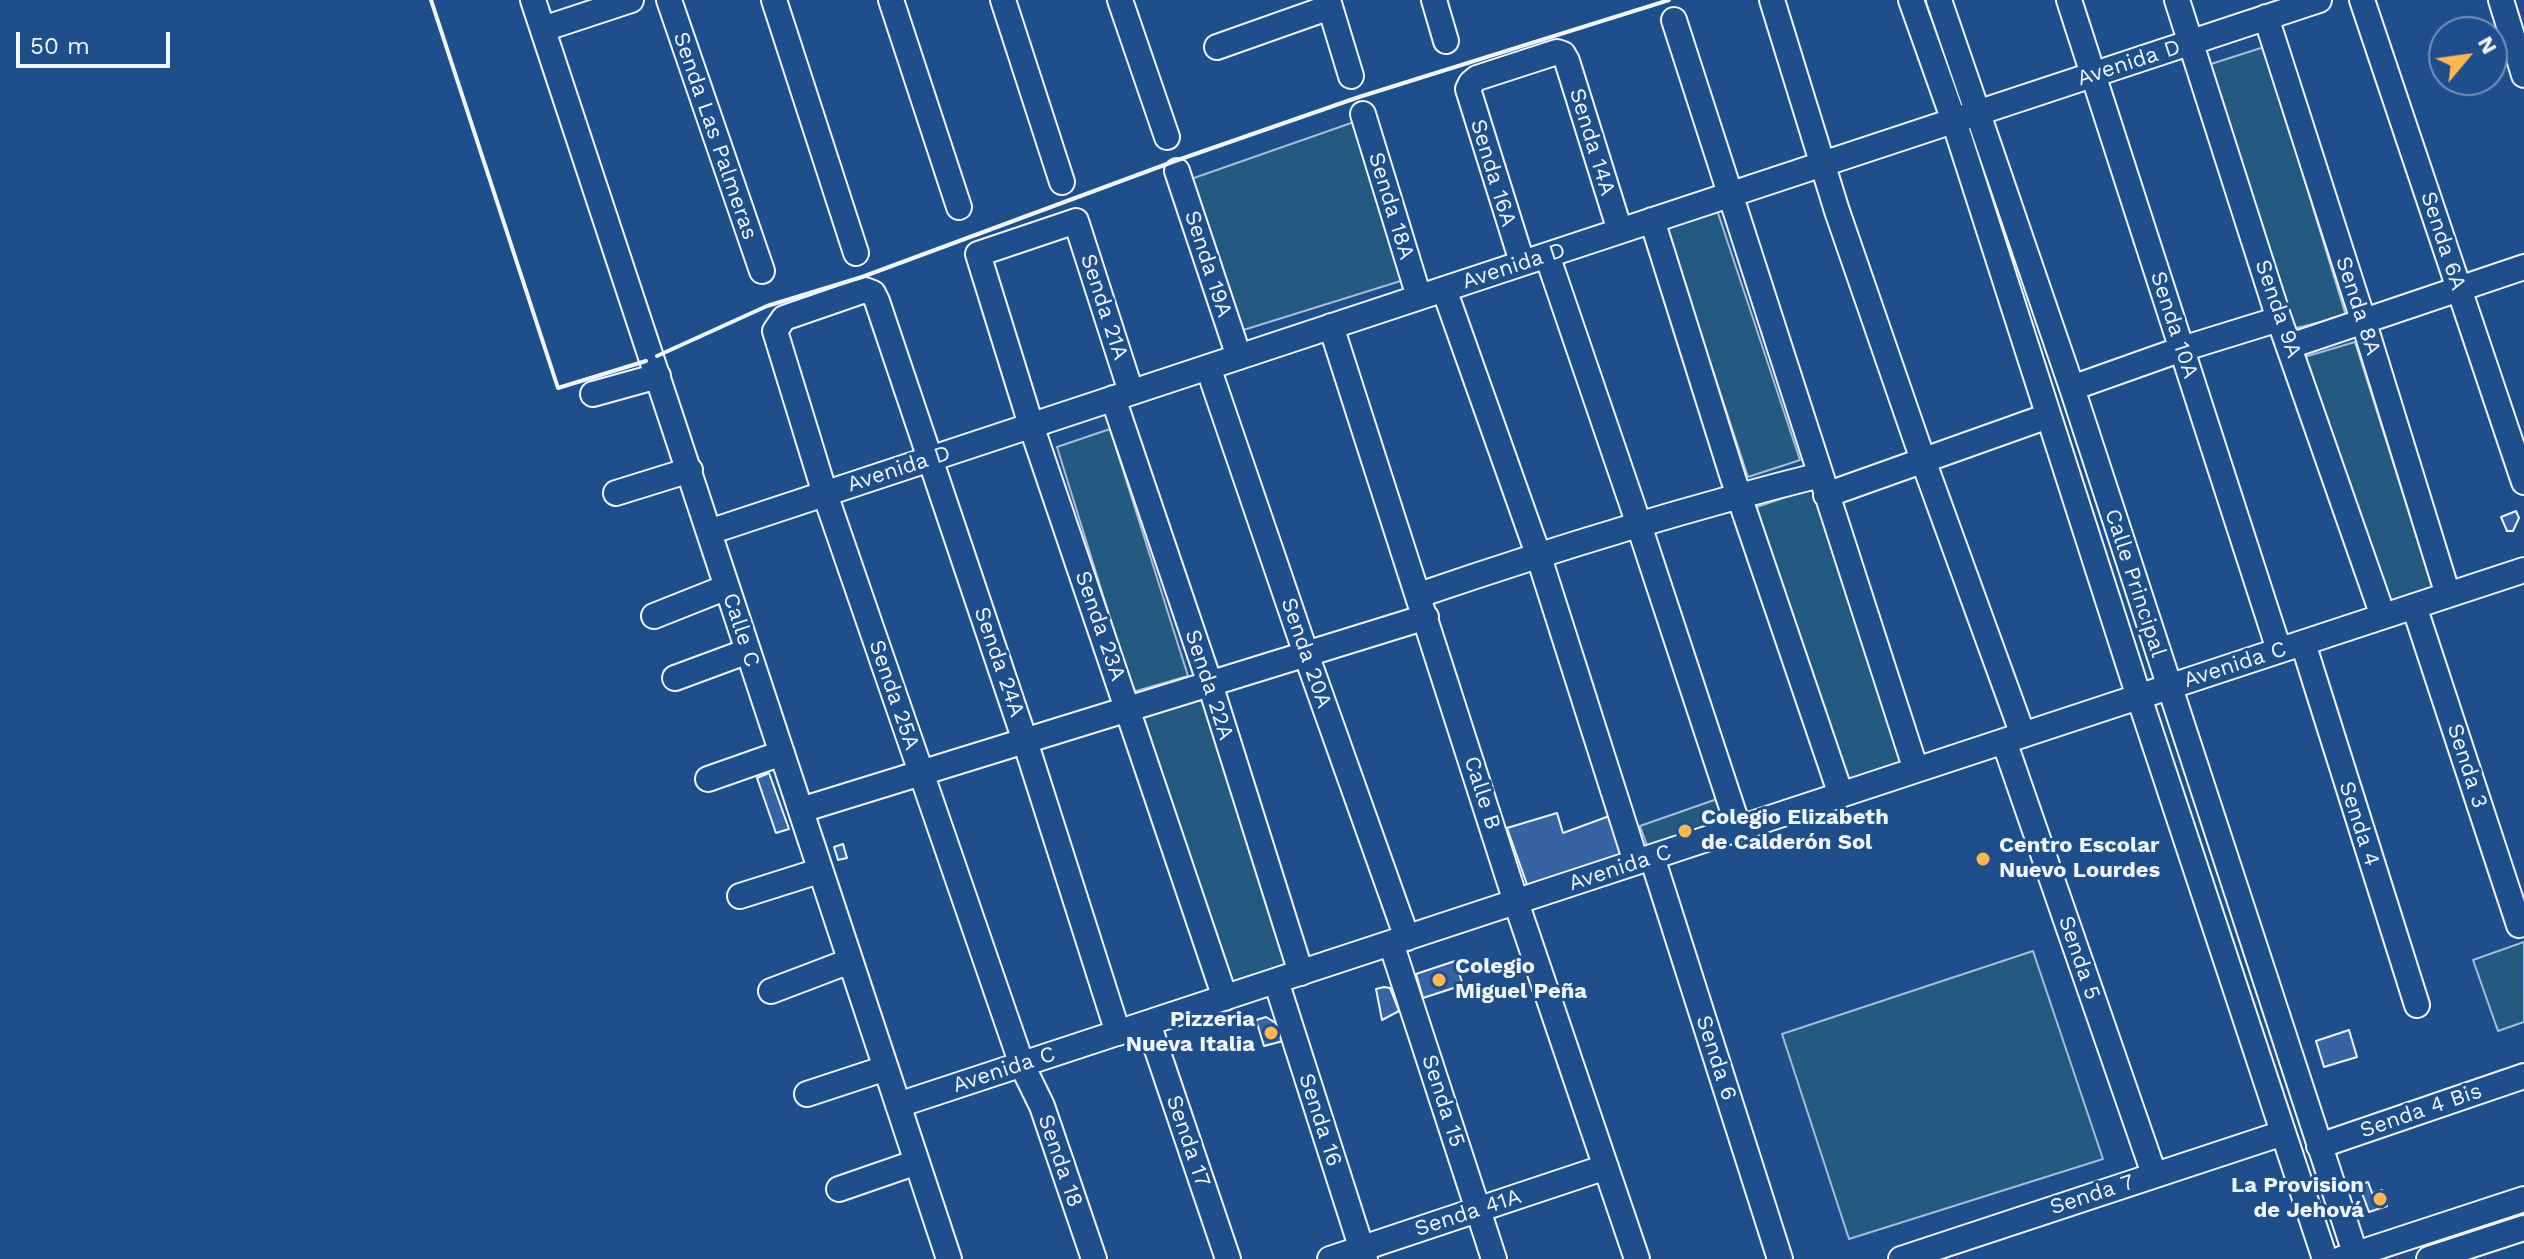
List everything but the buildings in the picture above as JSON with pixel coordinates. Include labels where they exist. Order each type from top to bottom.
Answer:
[{"type":"street","name":"Calle C","points":[[533,0],[947,1259]]},
{"type":"street","points":[[543,29],[631,0]]},
{"type":"street","name":"Senda Las Palmeras","points":[[669,0],[762,271]]},
{"type":"street","points":[[774,0],[856,253]]},
{"type":"street","points":[[891,0],[959,207]]},
{"type":"street","points":[[1003,0],[1062,182]]},
{"type":"street","points":[[1120,0],[1167,137]]},
{"type":"street","points":[[1434,0],[1446,41]]},
{"type":"street","name":"Senda 5","points":[[1772,0],[1822,164],[1923,460],[2154,1174]]},
{"type":"street","name":"Calle Principal","points":[[1911,0],[1954,121],[2139,697],[2325,1259]]},
{"type":"street","name":"Calle Principal","points":[[1939,0],[2072,388],[2319,1146],[2351,1257]]},
{"type":"street","name":"Senda 10A","points":[[2069,0],[2279,650]]},
{"type":"street","name":"Senda 9A","points":[[2177,0],[2279,319],[2383,616]]},
{"type":"street","name":"Avenida D","points":[[709,532],[2192,42],[2266,17],[2292,4],[2319,0]]},
{"type":"street","name":"Senda 6A","points":[[2362,0],[2524,482]]},
{"type":"street","points":[[2501,0],[2524,75]]},
{"type":"street","points":[[1217,47],[1329,4],[1351,76]]},
{"type":"street","name":"Senda 8A","points":[[2266,17],[2448,595]]},
{"type":"street","points":[[1674,20],[1916,770]]},
{"type":"street","name":"Senda 16A","points":[[1522,262],[1468,89],[1477,78],[1557,52],[1563,54]]},
{"type":"street","name":"Senda 14A","points":[[1563,54],[1620,231]]},
{"type":"street","name":"Senda 18A","points":[[1363,114],[1419,297]]},
{"type":"street","name":"Senda 19A","points":[[1177,171],[1239,357]]},
{"type":"street","points":[[1652,220],[1739,495],[1841,795]]},
{"type":"street","name":"Senda 21A","points":[[978,254],[1076,221],[1122,395]]},
{"type":"street","name":"Senda 23A","points":[[978,254],[1031,425],[1225,998]]},
{"type":"street","points":[[1547,255],[1739,829]]},
{"type":"street","points":[[2290,346],[2524,267]]},
{"type":"street","name":"Senda 6","points":[[1444,289],[1780,1259]]},
{"type":"street","name":"Senda 24A","points":[[778,324],[784,318],[865,290],[873,293],[1025,741],[1118,1033]]},
{"type":"street","points":[[2072,388],[2279,319]]},
{"type":"street","name":"Senda 25A","points":[[778,324],[775,331],[825,494],[1022,1065]]},
{"type":"street","name":"Calle B","points":[[1331,326],[1516,902],[1637,1259]]},
{"type":"street","name":"Senda 20A","points":[[1208,367],[1399,940]]},
{"type":"street","points":[[593,394],[658,376]]},
{"type":"street","name":"Senda 22A","points":[[1122,395],[1301,973]]},
{"type":"street","points":[[801,810],[1306,654],[1538,554],[1739,495],[1823,485],[1923,460],[2048,416]]},
{"type":"street","points":[[616,493],[690,470]]},
{"type":"street","name":"Avenida C","points":[[898,1105],[2524,570]]},
{"type":"street","points":[[654,616],[727,587]]},
{"type":"street","name":"Senda 3","points":[[2414,606],[2519,925]]},
{"type":"street","name":"Senda 4","points":[[2303,643],[2417,1005]]},
{"type":"street","points":[[675,678],[748,651]]},
{"type":"street","points":[[708,779],[782,753]]},
{"type":"street","points":[[740,896],[819,871]]},
{"type":"street","name":"Senda 15","points":[[1399,940],[1494,1259]]},
{"type":"street","points":[[771,991],[850,961]]},
{"type":"street","name":"Senda 16","points":[[1276,981],[1363,1254]]},
{"type":"street","name":"Senda 17","points":[[1148,1023],[1228,1259]]},
{"type":"street","name":"Senda 18","points":[[1022,1065],[1042,1106],[1094,1259]]},
{"type":"street","points":[[807,1094],[886,1068]]},
{"type":"street","name":"Senda 4 Bis","points":[[2319,1146],[2524,1076]]},
{"type":"street","name":"Senda 7","points":[[1901,1259],[2283,1133]]},
{"type":"street","points":[[839,1189],[917,1162]]},
{"type":"street","name":"Senda 41A","points":[[1330,1259],[1363,1254],[1478,1209],[1606,1167]]},
{"type":"street","points":[[2351,1257],[2524,1199]]},
{"type":"street","points":[[2429,1259],[2500,1248],[2524,1228]]},
{"type":"shaded area","points":[[2264,47],[2346,316],[2292,329],[2211,64]]},
{"type":"shaded area","points":[[1354,122],[1407,279],[1237,332],[1191,179]]},
{"type":"shaded area","points":[[1716,207],[1800,460],[1748,477],[1664,223]]},
{"type":"shaded area","points":[[2355,342],[2435,595],[2394,614],[2301,358]]},
{"type":"shaded area","points":[[1110,429],[1188,676],[1133,692],[1057,447]]},
{"type":"shaded area","points":[[1815,487],[1908,766],[1845,786],[1751,509]]},
{"type":"shaded area","points":[[1204,698],[1287,967],[1228,985],[1141,717]]},
{"type":"shaded area","name":"Colegio Elizabeth de Calderón Sol","points":[[1717,799],[1730,836],[1652,859],[1640,826]]},
{"type":"shaded area","points":[[2524,942],[2524,1022],[2498,1031],[2473,960]]},
{"type":"shaded area","points":[[2033,951],[2103,1159],[1849,1239],[1782,1034]]},
{"type":"wall","points":[[431,0],[558,388],[646,361]]},
{"type":"wall","points":[[657,356],[767,306],[862,277],[1175,161],[1359,97],[1669,0]]},
{"type":"place","name":"Colegio Elizabeth de Calderón Sol","points":[[1685,831]]},
{"type":"place","name":"Centro Escolar Nuevo Lourdes","points":[[1983,859]]},
{"type":"place","name":"Colegio Miguel Peña","points":[[1439,980]]},
{"type":"place","name":"Pizzeria Nueva Italia","points":[[1271,1033]]},
{"type":"place","name":"La Provision de Jehová","points":[[2380,1199]]}]
